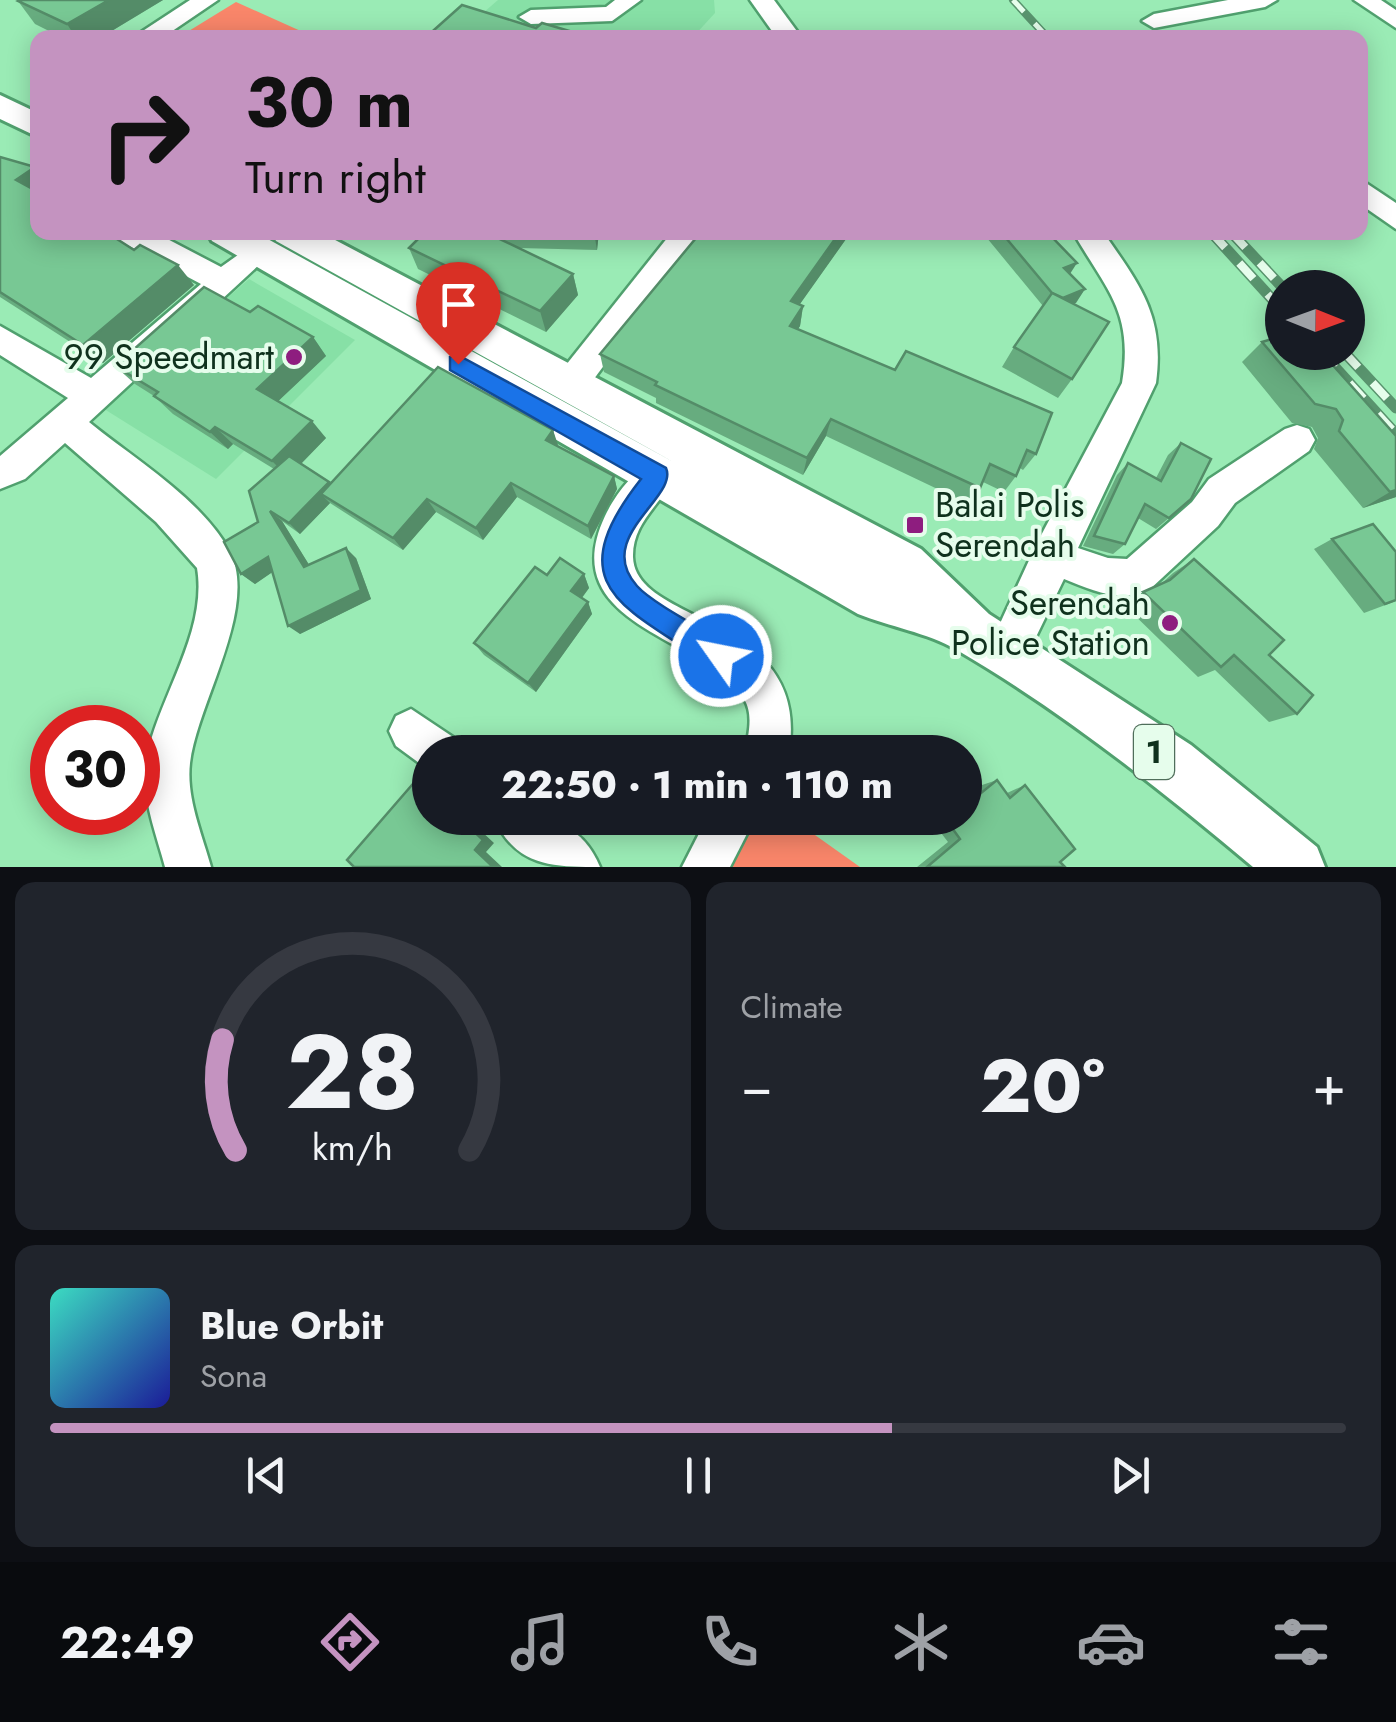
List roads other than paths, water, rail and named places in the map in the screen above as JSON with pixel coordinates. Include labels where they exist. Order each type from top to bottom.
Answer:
[{"type":"main road","points":[[0,75],[30,92]]},
{"type":"main road","points":[[0,106],[30,123]]},
{"type":"main road","name":"1","points":[[260,240],[570,385],[904,565],[990,643],[1172,764],[1292,865]]},
{"type":"main road","name":"1","points":[[260,240],[657,476],[874,598],[888,598],[990,643]]},
{"type":"street","points":[[157,30],[206,0]]},
{"type":"street","points":[[531,17],[612,14],[629,0]]},
{"type":"street","points":[[762,0],[784,30]]},
{"type":"street","points":[[1130,0],[1165,30]]},
{"type":"street","points":[[1154,21],[1265,0]]},
{"type":"street","points":[[1366,0],[1396,21]]},
{"type":"street","points":[[1368,196],[1396,219]]},
{"type":"street","points":[[143,240],[223,282]]},
{"type":"street","points":[[0,473],[79,410],[223,282],[257,240]]},
{"type":"street","points":[[570,385],[683,240]]},
{"type":"street","points":[[990,643],[1051,556],[1140,383],[1147,346],[1136,305],[1092,240]]},
{"type":"street","points":[[0,339],[79,410],[218,566],[216,600],[168,760],[167,792],[188,867]]},
{"type":"street","points":[[1051,556],[1108,577],[1134,578],[1204,514],[1222,490],[1296,440]]},
{"type":"street","points":[[657,476],[620,525],[612,561],[628,595],[752,676],[770,705],[767,735]]},
{"type":"street","points":[[537,835],[577,867]]},
{"type":"street","points":[[705,867],[723,835]]},
{"type":"railway","points":[[1013,0],[1041,30]]},
{"type":"railway","points":[[1218,240],[1265,291]]},
{"type":"railway","points":[[1238,240],[1266,270]]},
{"type":"railway","points":[[1337,370],[1396,434]]},
{"type":"railway","points":[[1361,370],[1396,408]]},
{"type":"place","name":"99 Speedmart","points":[[294,357]]},
{"type":"place","name":"Balai Polis Serendah","points":[[915,525]]},
{"type":"place","name":"Serendah Police Station","points":[[1170,623]]}]
